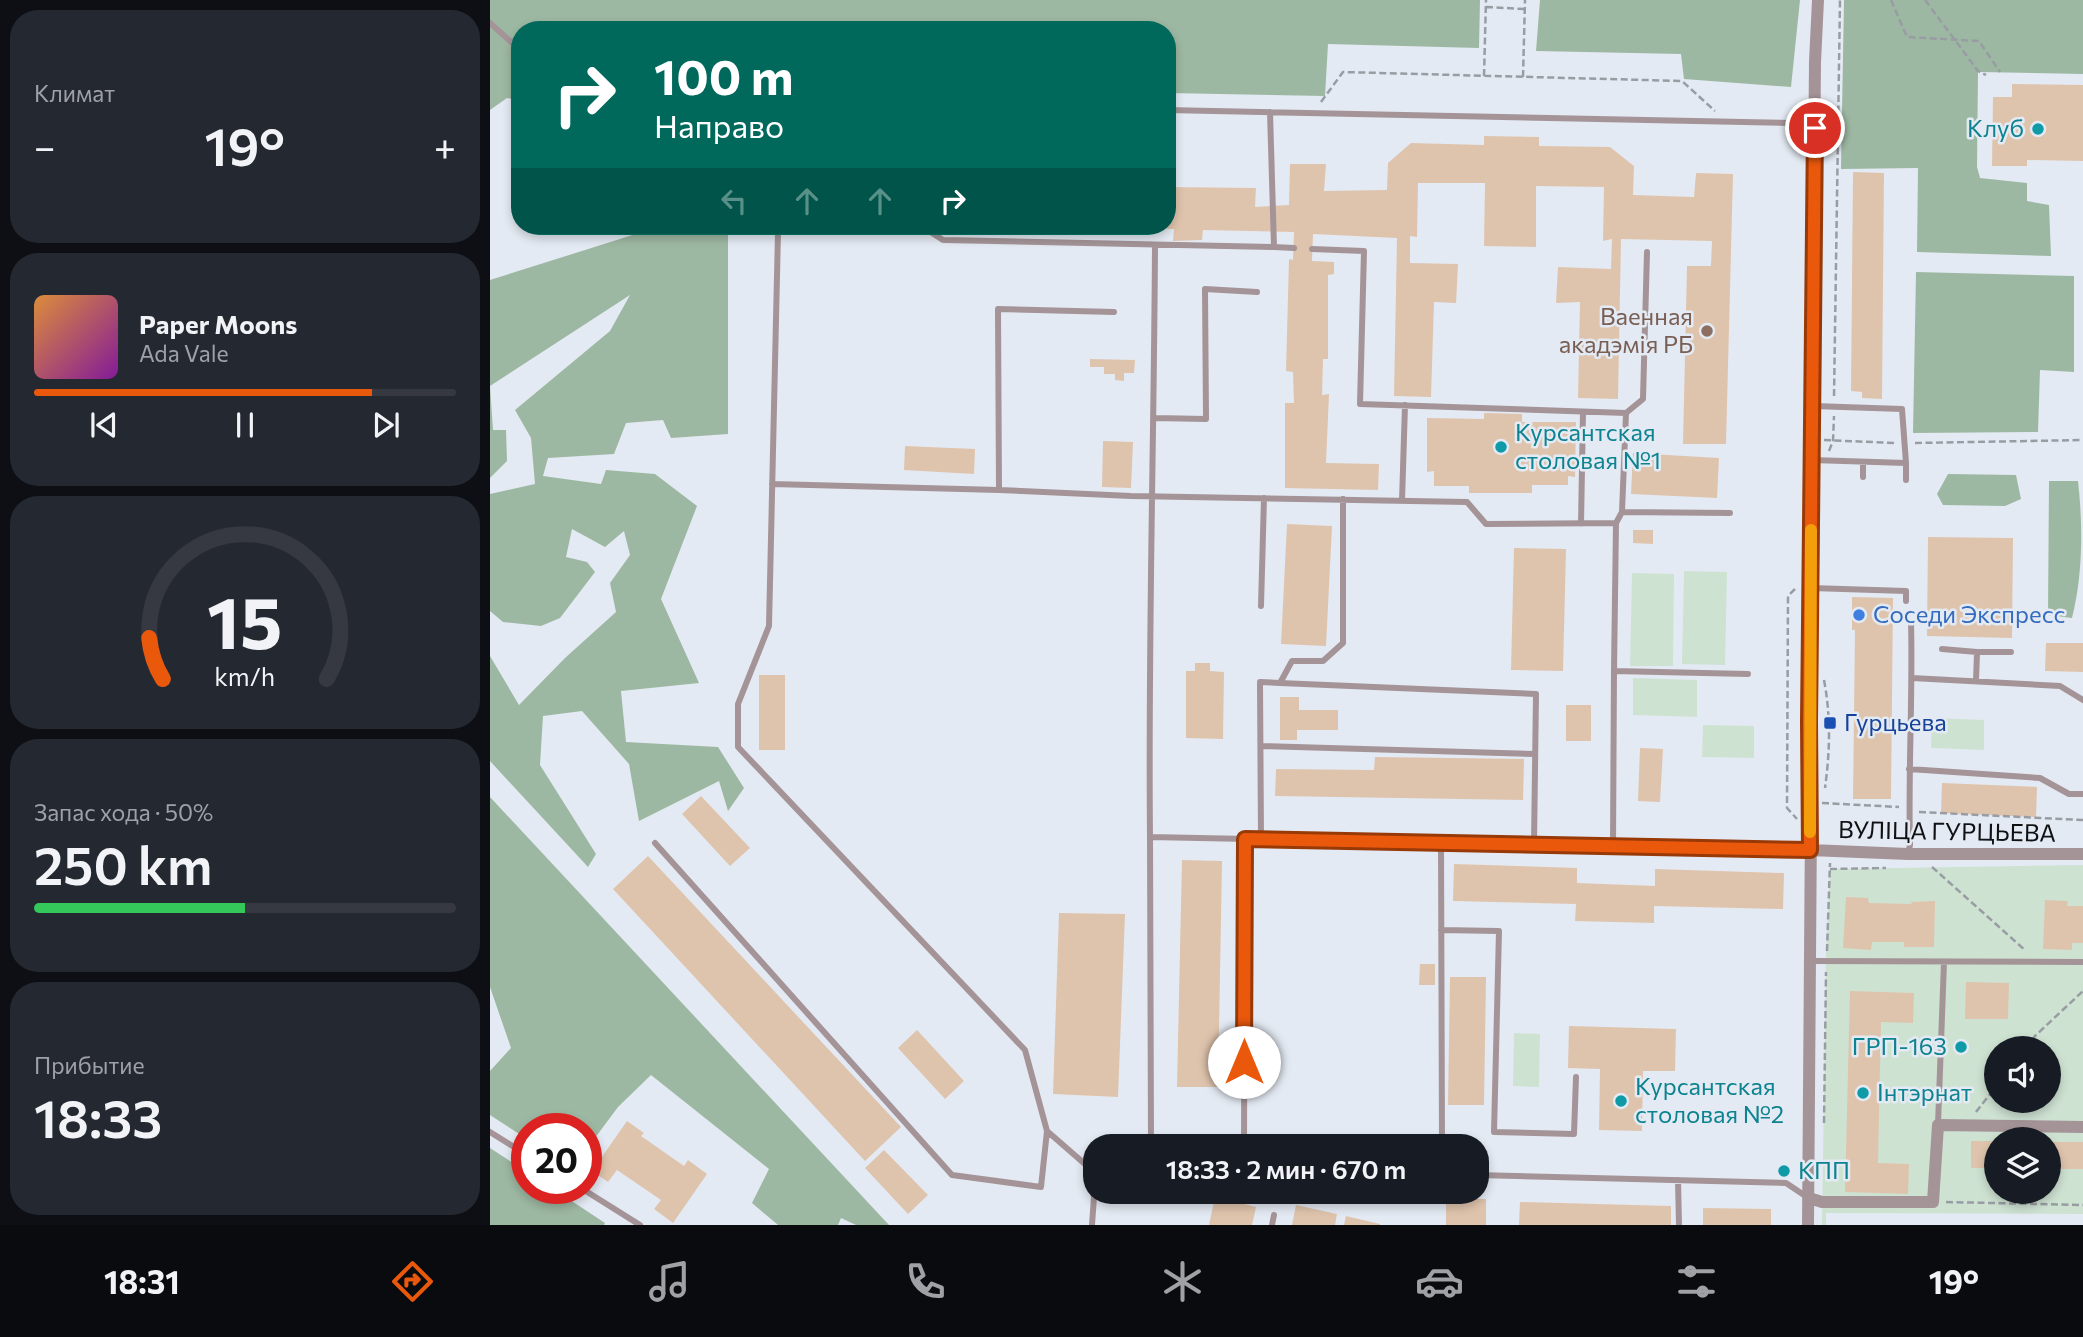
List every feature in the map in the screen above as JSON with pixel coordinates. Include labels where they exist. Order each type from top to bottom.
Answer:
[{"type":"street","points":[[1808,1225],[1811,587],[1818,460],[1813,406],[1818,0]]},
{"type":"street","name":"ВУЛІЦА ГУРЦЬЕВА","points":[[1810,850],[1908,854],[2083,855]]},
{"type":"street","points":[[1809,1198],[1822,1202],[1933,1202],[1938,1125],[2083,1127]]},
{"type":"lane","points":[[490,23],[511,42]]},
{"type":"lane","points":[[1176,110],[1792,123],[1815,128]]},
{"type":"lane","points":[[1270,112],[1274,247]]},
{"type":"lane","points":[[654,843],[952,1174],[1041,1187],[1047,1131],[1025,1050],[738,747],[738,704],[769,626],[778,235]]},
{"type":"lane","points":[[935,235],[943,240],[1294,248]]},
{"type":"lane","points":[[1151,1134],[1149,667],[1156,245]]},
{"type":"lane","points":[[1312,249],[1364,251],[1360,404],[1626,413],[1643,400],[1647,252]]},
{"type":"lane","points":[[1154,418],[1206,419],[1205,289],[1257,292]]},
{"type":"lane","points":[[999,490],[998,309],[1114,312]]},
{"type":"lane","points":[[1402,501],[1405,405]]},
{"type":"lane","points":[[1813,406],[1902,409],[1906,480]]},
{"type":"lane","points":[[1581,524],[1583,412]]},
{"type":"lane","points":[[1613,846],[1616,523],[1622,512],[1626,413]]},
{"type":"lane","points":[[1818,460],[1906,463]]},
{"type":"lane","points":[[1863,462],[1863,477]]},
{"type":"lane","points":[[772,484],[1131,496],[1467,502],[1486,524],[1616,523]]},
{"type":"lane","points":[[1261,606],[1264,498]]},
{"type":"lane","points":[[1280,683],[1293,661],[1323,662],[1343,643],[1343,499]]},
{"type":"lane","points":[[1622,512],[1730,513]]},
{"type":"lane","points":[[1811,587],[1906,591],[1906,601]]},
{"type":"lane","points":[[1908,854],[1911,622]]},
{"type":"lane","points":[[1942,649],[2011,652]]},
{"type":"lane","points":[[1976,681],[1977,652]]},
{"type":"lane","points":[[1614,671],[1748,674]]},
{"type":"lane","points":[[1912,678],[2060,686],[2083,700]]},
{"type":"lane","points":[[1261,839],[1260,682],[1536,694],[1534,844]]},
{"type":"lane","points":[[1261,746],[1535,754]]},
{"type":"lane","points":[[1909,769],[2040,778],[2069,794],[2083,794]]},
{"type":"lane","points":[[1150,837],[1810,850]]},
{"type":"lane","points":[[1244,1134],[1245,839]]},
{"type":"lane","points":[[1441,842],[1442,1134]]},
{"type":"lane","points":[[1441,930],[1499,931],[1494,1132],[1574,1134],[1577,1077]]},
{"type":"lane","points":[[1810,961],[2083,962]]},
{"type":"lane","points":[[1938,1125],[1944,962]]},
{"type":"lane","points":[[1047,1131],[1083,1162]]},
{"type":"lane","points":[[490,1132],[511,1145]]},
{"type":"lane","points":[[1489,1175],[1786,1183],[1809,1198]]},
{"type":"lane","points":[[1678,1180],[1679,1225]]},
{"type":"lane","points":[[602,1201],[640,1225]]},
{"type":"lane","points":[[1092,1225],[1094,1204]]},
{"type":"lane","points":[[1272,1225],[1274,1215]]},
{"type":"path","points":[[1483,76],[1486,0]]},
{"type":"path","points":[[1523,77],[1525,0]]},
{"type":"path","points":[[1818,460],[1833,441],[1840,0]]},
{"type":"path","points":[[1891,0],[1907,37],[1979,41],[2000,72]]},
{"type":"path","points":[[1925,0],[1978,71],[1986,75]]},
{"type":"path","points":[[1486,7],[1525,9]]},
{"type":"path","points":[[1312,113],[1343,72],[1682,81],[1728,122]]},
{"type":"path","points":[[1833,441],[1903,443],[2083,440]]},
{"type":"path","points":[[1787,808],[1788,596],[1795,591]]},
{"type":"path","points":[[1823,678],[1828,702],[1830,751],[1824,790]]},
{"type":"path","points":[[1822,813],[1822,803],[1898,806],[1909,812],[2083,820]]},
{"type":"path","points":[[1824,1123],[1826,962],[1831,852]]},
{"type":"path","points":[[1932,867],[2028,953]]},
{"type":"path","points":[[2034,1036],[2083,991]]},
{"type":"path","points":[[1965,1125],[1984,1101]]},
{"type":"path","points":[[1933,1202],[2083,1205]]},
{"type":"green space","points":[[490,0],[1480,0],[1479,48],[1328,44],[1325,96],[1176,93],[1176,21],[511,21],[511,99],[507,98],[490,110]]},
{"type":"green space","points":[[1540,0],[1800,0],[1791,87],[1684,79],[1681,54],[1536,51]]},
{"type":"green space","points":[[1844,0],[2083,0],[2083,74],[1978,72],[1977,167],[1980,178],[2027,183],[2027,201],[2049,205],[2051,256],[1917,252],[1918,168],[1841,169]]},
{"type":"green space","points":[[632,235],[728,235],[728,434],[671,438],[663,420],[626,423],[614,454],[548,458],[543,476],[601,484],[606,470],[655,474],[697,506],[661,599],[699,683],[621,691],[626,742],[718,747],[744,788],[728,811],[719,781],[639,821],[629,764],[582,711],[543,716],[540,765],[596,854],[588,867],[490,761],[490,656],[519,705],[616,612],[610,583],[630,555],[624,531],[605,547],[572,529],[566,557],[587,562],[595,572],[560,618],[541,626],[503,622],[490,611],[490,494],[535,484],[531,438],[515,410],[610,331],[630,295],[490,386],[490,280]]},
{"type":"green space","points":[[1916,272],[2074,276],[2074,372],[2040,370],[2038,432],[1913,433]]},
{"type":"green space","points":[[490,386],[493,430],[506,430],[507,461],[490,478]]},
{"type":"green space","points":[[1948,474],[2016,475],[2021,499],[2005,506],[1943,505],[1937,494]]},
{"type":"green space","points":[[2049,481],[2078,481],[2081,550],[2072,618],[2048,615]]},
{"type":"green space","points":[[1684,571],[1727,572],[1725,665],[1682,664]]},
{"type":"green space","points":[[1632,573],[1674,574],[1673,666],[1630,666]]},
{"type":"green space","points":[[1633,678],[1697,680],[1697,717],[1633,715]]},
{"type":"green space","points":[[1932,718],[1984,720],[1984,750],[1931,748]]},
{"type":"green space","points":[[1703,725],[1754,726],[1754,758],[1702,757]]},
{"type":"green space","points":[[490,797],[889,1225],[856,1225],[841,1218],[838,1225],[778,1225],[752,1203],[769,1169],[651,1075],[618,1107],[602,1128],[602,1113],[511,1113],[511,1129],[490,1115],[490,1071],[511,1048],[490,987]]},
{"type":"green space","points":[[2083,865],[2083,1214],[1826,1213],[1826,1225],[1822,1225],[1826,953],[1830,869]]},
{"type":"green space","points":[[1514,1033],[1540,1034],[1539,1087],[1513,1086]]},
{"type":"green space","points":[[490,1148],[511,1162],[511,1204],[576,1204],[605,1223],[604,1225],[490,1225]]},
{"type":"building","name":"Клуб","points":[[2012,84],[2083,85],[2083,161],[2027,160],[2027,166],[1992,166],[1993,97],[2012,97]]},
{"type":"building","name":"Ваенная акадэмія РБ","points":[[1484,136],[1539,137],[1539,146],[1610,147],[1634,166],[1633,195],[1694,197],[1696,173],[1733,174],[1726,444],[1683,444],[1687,266],[1711,266],[1712,241],[1621,239],[1618,399],[1578,398],[1580,302],[1556,303],[1558,267],[1611,269],[1612,239],[1603,241],[1604,187],[1536,186],[1536,247],[1484,246],[1485,183],[1418,183],[1417,237],[1410,236],[1410,263],[1458,264],[1456,303],[1434,302],[1431,397],[1394,396],[1397,238],[1313,234],[1312,261],[1334,262],[1334,274],[1328,275],[1328,359],[1323,359],[1322,395],[1329,394],[1326,463],[1379,464],[1378,490],[1285,488],[1285,403],[1294,403],[1293,372],[1286,371],[1289,259],[1293,260],[1294,232],[1203,230],[1202,240],[1173,241],[1174,235],[1176,235],[1176,187],[1256,188],[1255,207],[1289,205],[1290,164],[1326,164],[1324,191],[1387,190],[1388,163],[1411,143],[1484,145]]},
{"type":"building","points":[[1853,172],[1884,173],[1882,399],[1862,398],[1862,392],[1851,391]]},
{"type":"building","points":[[1090,359],[1135,360],[1134,373],[1124,373],[1124,381],[1115,380],[1115,374],[1104,374],[1104,367],[1090,367]]},
{"type":"building","name":"Курсантская столовая №1","points":[[1484,413],[1522,414],[1522,422],[1576,422],[1575,477],[1568,476],[1568,485],[1532,485],[1532,493],[1469,493],[1469,486],[1434,486],[1434,471],[1427,472],[1427,418],[1484,419]]},
{"type":"building","points":[[1103,441],[1133,442],[1131,488],[1102,487]]},
{"type":"building","points":[[905,446],[975,449],[974,474],[904,470]]},
{"type":"building","points":[[1633,453],[1719,458],[1717,498],[1631,494]]},
{"type":"building","points":[[1287,524],[1332,526],[1326,646],[1281,644]]},
{"type":"building","points":[[1633,530],[1653,530],[1653,544],[1633,543]]},
{"type":"building","points":[[1928,537],[2013,538],[2012,638],[1927,636]]},
{"type":"building","points":[[1514,548],[1566,549],[1563,671],[1511,670]]},
{"type":"building","points":[[1852,597],[1893,598],[1891,799],[1853,799],[1855,630],[1852,630]]},
{"type":"building","points":[[2046,643],[2083,643],[2083,672],[2045,671]]},
{"type":"building","points":[[1195,663],[1210,663],[1210,671],[1224,672],[1223,739],[1186,738],[1186,671],[1195,671]]},
{"type":"building","points":[[759,675],[785,675],[785,750],[759,750]]},
{"type":"building","points":[[1280,697],[1299,697],[1299,710],[1338,710],[1338,730],[1297,730],[1297,740],[1280,740]]},
{"type":"building","points":[[1566,705],[1591,705],[1591,741],[1566,741]]},
{"type":"building","points":[[1640,748],[1663,749],[1660,802],[1638,801]]},
{"type":"building","points":[[1375,757],[1524,759],[1523,800],[1275,796],[1276,769],[1374,770]]},
{"type":"building","points":[[1942,783],[2037,787],[2036,817],[1941,813]]},
{"type":"building","points":[[701,796],[750,848],[730,866],[682,814]]},
{"type":"building","points":[[648,856],[901,1127],[865,1161],[613,889]]},
{"type":"building","points":[[1182,860],[1222,861],[1218,1087],[1177,1087]]},
{"type":"building","points":[[1454,864],[1577,868],[1577,883],[1655,886],[1655,869],[1784,873],[1783,909],[1654,906],[1654,923],[1575,921],[1576,904],[1453,901]]},
{"type":"building","points":[[1846,897],[1868,898],[1869,903],[1912,904],[1911,902],[1935,901],[1934,947],[1904,947],[1904,942],[1872,942],[1871,950],[1843,948]]},
{"type":"building","points":[[2045,900],[2068,901],[2067,906],[2083,906],[2083,943],[2072,943],[2072,950],[2043,949]]},
{"type":"building","points":[[1059,913],[1125,914],[1118,1097],[1053,1094]]},
{"type":"building","points":[[1420,964],[1435,964],[1435,985],[1419,985]]},
{"type":"building","points":[[1450,977],[1486,977],[1484,1105],[1448,1105]]},
{"type":"building","points":[[1966,982],[2009,983],[2008,1019],[1965,1019]]},
{"type":"building","name":"Інтэрнат","points":[[1850,991],[1914,993],[1913,1023],[1881,1022],[1878,1163],[1909,1164],[1908,1194],[1845,1192]]},
{"type":"building","name":"Курсантская столовая №2","points":[[1569,1026],[1676,1029],[1675,1071],[1643,1071],[1642,1131],[1599,1130],[1600,1069],[1568,1068]]},
{"type":"building","points":[[917,1030],[964,1081],[945,1099],[898,1048]]},
{"type":"building","name":"ГРП-163","points":[[1954,1042],[1968,1042],[1968,1052],[1954,1052]]},
{"type":"building","points":[[627,1121],[644,1133],[641,1136],[684,1166],[688,1160],[707,1174],[673,1223],[654,1209],[661,1200],[617,1170],[608,1182],[602,1178],[602,1157]]},
{"type":"building","points":[[1971,1141],[1984,1141],[1984,1168],[1971,1168]]},
{"type":"building","points":[[2061,1142],[2083,1142],[2083,1169],[2061,1169]]},
{"type":"building","points":[[884,1150],[928,1195],[908,1214],[865,1168]]},
{"type":"building","points":[[1520,1202],[1671,1206],[1671,1225],[1519,1225]]},
{"type":"building","points":[[1214,1204],[1244,1204],[1256,1207],[1252,1225],[1209,1225]]},
{"type":"building","points":[[1446,1204],[1486,1204],[1486,1225],[1446,1225]]},
{"type":"building","points":[[1296,1205],[1337,1214],[1335,1225],[1292,1225]]},
{"type":"building","points":[[1703,1208],[1771,1209],[1771,1225],[1703,1225]]},
{"type":"building","points":[[1346,1216],[1380,1224],[1380,1225],[1344,1225]]},
{"type":"slow traffic","points":[[1810,832],[1811,530]]},
{"type":"place","name":"Клуб","points":[[2038,129]]},
{"type":"place","name":"Ваенная акадэмія РБ","points":[[1707,331]]},
{"type":"place","name":"Курсантская столовая №1","points":[[1501,447]]},
{"type":"place","name":"Соседи Экспресс","points":[[1859,615]]},
{"type":"place","name":"Гурцьева","points":[[1830,723]]},
{"type":"place","name":"ГРП-163","points":[[1961,1047]]},
{"type":"place","name":"Інтэрнат","points":[[1863,1093]]},
{"type":"place","name":"Курсантская столовая №2","points":[[1621,1101]]},
{"type":"place","name":"КПП","points":[[1784,1171]]},
{"type":"route","points":[[1244,1062],[1245,839],[1810,850],[1815,128]]}]
